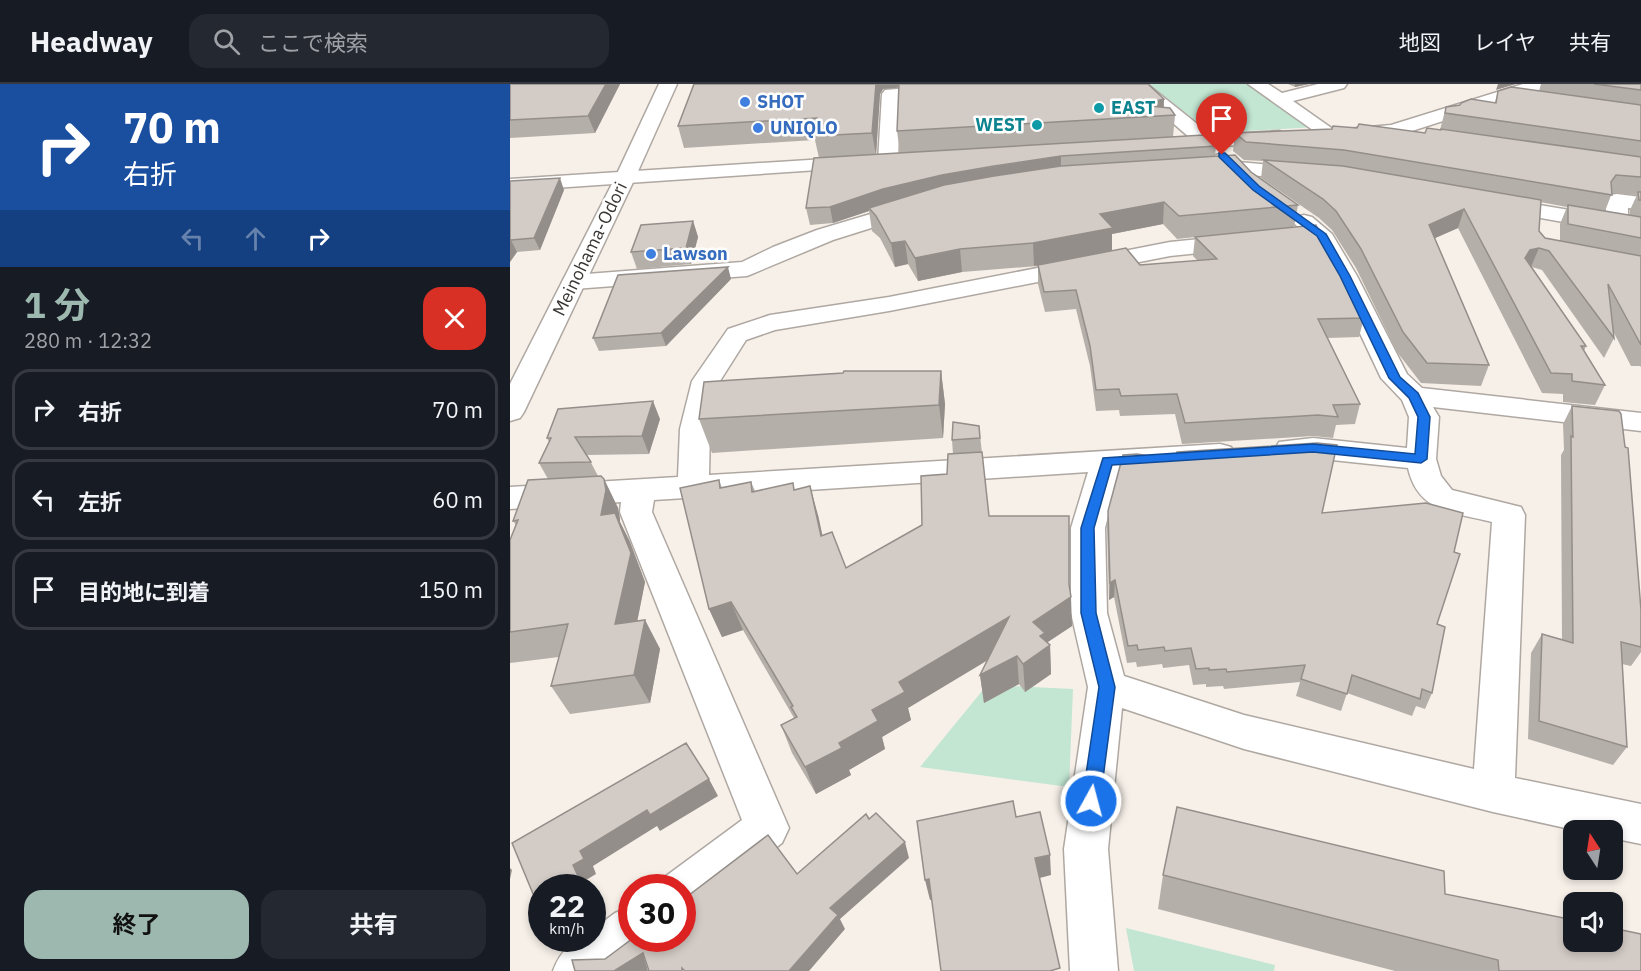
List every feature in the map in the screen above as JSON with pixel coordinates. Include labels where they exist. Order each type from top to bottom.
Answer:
[{"type":"street","name":"Meinohama-Odori","points":[[510,412],[625,178],[668,84]]},
{"type":"street","points":[[1137,84],[1238,168],[1256,188]]},
{"type":"street","points":[[1257,84],[1331,134]]},
{"type":"street","points":[[1279,99],[1338,84]]},
{"type":"street","points":[[888,160],[891,94],[961,90]]},
{"type":"street","points":[[1147,145],[1393,130],[1500,95],[1544,93]]},
{"type":"street","points":[[1393,130],[1431,138]]},
{"type":"street","points":[[510,185],[912,159]]},
{"type":"street","points":[[1179,172],[1238,168],[1329,175]]},
{"type":"street","points":[[1617,225],[1617,200],[1641,203]]},
{"type":"street","points":[[574,282],[747,269],[781,252],[825,235],[934,201]]},
{"type":"street","points":[[1478,201],[1547,222],[1617,225],[1641,230]]},
{"type":"street","points":[[1284,208],[1321,234],[1345,276],[1395,378],[1414,396],[1424,417],[1421,459],[1426,479],[1441,498],[1509,515],[1493,793]]},
{"type":"street","points":[[690,488],[695,471],[695,429],[706,381],[737,335],[770,323],[889,304],[1170,249],[1321,234]]},
{"type":"street","points":[[1414,396],[1623,412]]},
{"type":"street","points":[[510,498],[1313,448],[1421,459]]},
{"type":"street","points":[[1094,971],[1086,849],[1102,706],[1107,687],[1089,613],[1088,528],[1107,461]]},
{"type":"street","points":[[639,490],[636,512],[768,828],[696,882]]},
{"type":"street","points":[[1107,687],[1244,732],[1493,793],[1641,824]]},
{"type":"street","points":[[577,971],[618,940]]},
{"type":"green space","points":[[1149,84],[1252,84],[1316,127],[1211,133]]},
{"type":"green space","points":[[987,685],[1073,689],[1069,787],[920,767]]},
{"type":"green space","points":[[1126,928],[1275,965],[1274,971],[1134,971]]},
{"type":"building","points":[[510,84],[606,84],[588,116],[510,120]]},
{"type":"building","points":[[694,84],[876,84],[872,133],[815,136],[817,118],[678,126]]},
{"type":"building","points":[[899,84],[1148,84],[1164,99],[1139,105],[1170,108],[1175,115],[897,131]]},
{"type":"building","points":[[1594,84],[1641,84],[1641,90]]},
{"type":"building","points":[[1511,87],[1641,105],[1641,141],[1445,113],[1446,107],[1460,105],[1471,99],[1496,103],[1498,91]]},
{"type":"building","points":[[1359,124],[1425,133],[1427,128],[1441,129],[1641,157],[1641,177],[1616,175],[1611,182],[1612,195],[1344,150],[1246,142],[1235,133],[1332,129],[1333,126],[1357,128]]},
{"type":"building","points":[[1204,135],[1216,146],[1061,156],[994,166],[883,189],[830,207],[806,208],[814,158]]},
{"type":"building","points":[[1235,155],[1251,172],[1298,205],[1179,216],[1164,202],[1100,214],[1113,228],[1033,243],[960,249],[915,258],[905,241],[891,243],[869,208],[944,185],[1061,166]]},
{"type":"building","points":[[1264,160],[1343,166],[1541,200],[1539,231],[1545,238],[1641,256],[1641,345],[1608,284],[1614,338],[1549,251],[1539,248],[1530,250],[1525,258],[1586,346],[1581,346],[1605,385],[1572,381],[1572,374],[1551,373],[1464,209],[1429,225],[1489,365],[1427,363],[1403,332],[1361,249],[1336,211],[1323,199]]},
{"type":"building","points":[[560,178],[534,238],[510,241],[510,181]]},
{"type":"building","points":[[1568,205],[1641,217],[1641,238],[1568,224]]},
{"type":"building","points":[[693,221],[686,248],[631,252],[641,225]]},
{"type":"building","points":[[1316,225],[1364,318],[1318,319],[1360,404],[1333,405],[1338,417],[1318,415],[1185,423],[1177,394],[1121,396],[1119,389],[1096,390],[1090,346],[1076,290],[1044,292],[1038,265],[1126,248],[1140,265],[1217,259],[1195,237]]},
{"type":"building","points":[[728,267],[661,333],[593,338],[618,275]]},
{"type":"building","points":[[844,371],[941,371],[939,405],[699,419],[704,382],[843,373]]},
{"type":"building","points":[[653,401],[642,436],[575,437],[591,462],[539,463],[551,438],[547,438],[558,409]]},
{"type":"building","points":[[1572,406],[1619,411],[1625,447],[1628,448],[1641,610],[1641,647],[1621,642],[1627,747],[1539,721],[1542,634],[1573,643]]},
{"type":"building","points":[[953,422],[979,426],[980,438],[952,440]]},
{"type":"building","points":[[1317,443],[1337,445],[1322,513],[1426,503],[1463,513],[1454,552],[1460,554],[1437,624],[1445,627],[1432,693],[1422,689],[1420,699],[1352,675],[1347,694],[1301,679],[1305,665],[1227,672],[1226,669],[1196,669],[1191,648],[1165,651],[1164,647],[1138,650],[1137,645],[1128,646],[1115,580],[1110,583],[1108,511],[1123,455],[1137,454],[1175,460],[1177,452]]},
{"type":"building","points":[[982,452],[989,516],[1069,516],[1071,597],[1033,622],[1045,633],[1040,636],[1050,645],[1023,664],[1017,656],[980,675],[1009,617],[899,682],[905,692],[872,710],[878,721],[839,743],[842,748],[805,767],[781,725],[797,717],[791,707],[793,706],[731,602],[709,609],[680,488],[719,480],[720,488],[751,482],[752,492],[793,483],[794,490],[810,486],[821,536],[832,532],[846,568],[922,525],[921,476],[947,474],[948,454]]},
{"type":"building","points":[[601,476],[604,479],[606,490],[601,515],[615,513],[631,553],[615,624],[645,620],[634,675],[551,686],[568,624],[510,632],[510,540],[518,520],[513,521],[528,480]]},
{"type":"building","points":[[686,743],[709,779],[650,815],[647,810],[580,851],[584,859],[573,865],[577,874],[528,874],[528,882],[512,843]]},
{"type":"building","points":[[1013,801],[1016,817],[1040,812],[1050,855],[1035,858],[1060,968],[1050,971],[941,971],[929,879],[925,880],[917,821]]},
{"type":"building","points":[[1177,807],[1444,871],[1445,894],[1563,918],[1563,952],[1623,952],[1623,930],[1641,934],[1641,971],[1499,971],[1498,960],[1163,875]]},
{"type":"building","points":[[876,813],[905,842],[830,908],[838,915],[789,971],[685,971],[682,968],[682,971],[649,971],[643,953],[614,971],[575,971],[572,960],[605,959],[618,949],[618,952],[696,952],[696,890],[768,835],[797,874],[866,814],[869,819]]},
{"type":"place","name":"SHOT","points":[[745,102]]},
{"type":"place","name":"EAST","points":[[1099,108]]},
{"type":"place","name":"WEST","points":[[1037,125]]},
{"type":"place","name":"UNIQLO","points":[[758,128]]},
{"type":"place","name":"Lawson","points":[[651,254]]},
{"type":"route","points":[[1091,801],[1102,706],[1107,687],[1089,613],[1088,528],[1107,461],[1313,448],[1421,459],[1424,417],[1414,396],[1395,378],[1345,276],[1321,234],[1256,188],[1238,168],[1222,155]]}]
